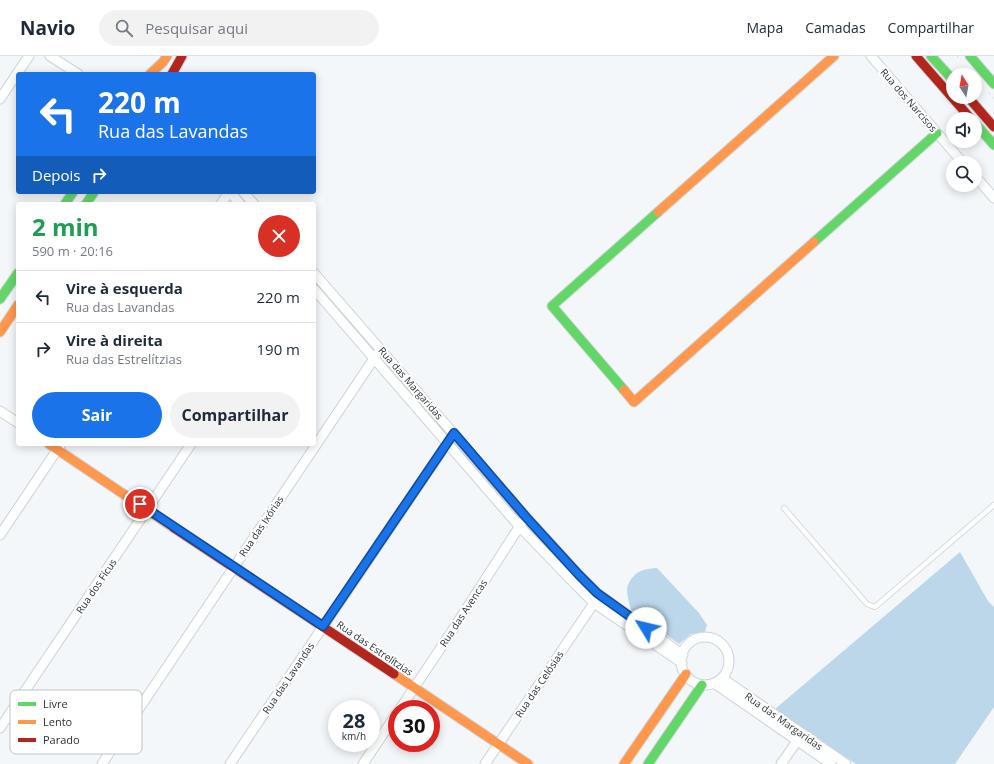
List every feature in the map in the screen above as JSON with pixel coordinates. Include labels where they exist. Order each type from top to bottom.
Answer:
[{"type":"street","points":[[18,72],[29,56]]},
{"type":"street","points":[[50,56],[75,72]]},
{"type":"street","points":[[152,72],[167,56]]},
{"type":"street","points":[[173,72],[182,56]]},
{"type":"street","points":[[834,56],[552,306],[634,402],[937,133]]},
{"type":"street","name":"Rua dos Narcisos","points":[[870,56],[957,156]]},
{"type":"street","points":[[916,56],[965,112]]},
{"type":"street","points":[[931,56],[946,72]]},
{"type":"street","points":[[970,56],[994,84]]},
{"type":"street","points":[[0,99],[16,75]]},
{"type":"street","points":[[974,104],[994,127]]},
{"type":"street","points":[[982,131],[994,145]]},
{"type":"street","points":[[982,184],[994,198]]},
{"type":"street","points":[[231,194],[238,202]]},
{"type":"street","points":[[245,194],[252,202]]},
{"type":"street","name":"Rua das Margaridas","points":[[316,275],[381,348],[526,517],[579,575],[597,593],[682,659]]},
{"type":"street","points":[[0,299],[16,276]]},
{"type":"street","name":"Rua das Margaridas","points":[[316,291],[519,526],[594,603],[682,659]]},
{"type":"street","points":[[0,332],[16,308]]},
{"type":"street","name":"Rua das Ixórias","points":[[316,445],[381,348]]},
{"type":"street","points":[[0,411],[16,422]]},
{"type":"street","name":"Rua das Lavandas","points":[[230,764],[454,433]]},
{"type":"street","name":"Rua dos Fícus","points":[[26,690],[190,446]]},
{"type":"street","name":"Rua das Ixórias","points":[[142,704],[315,446]]},
{"type":"street","points":[[0,535],[59,447]]},
{"type":"street","name":"Rua das Estrelítzias","points":[[59,447],[147,510],[528,764]]},
{"type":"street","name":"Rua das Avencas","points":[[406,700],[526,517]]},
{"type":"street","name":"Rua das Celósias","points":[[485,764],[594,603]]},
{"type":"street","points":[[711,638],[723,645],[727,651],[729,665],[727,672],[722,678],[714,683],[702,685],[690,679],[686,674],[682,659],[686,648],[697,639],[711,638]]},
{"type":"street","points":[[624,764],[686,674]]},
{"type":"street","name":"Rua das Margaridas","points":[[722,678],[846,764]]},
{"type":"street","name":"Rua das Margaridas","points":[[714,683],[831,764]]},
{"type":"street","points":[[648,764],[702,685]]},
{"type":"street","name":"Rua dos Fícus","points":[[0,728],[10,713]]},
{"type":"street","points":[[363,764],[388,726]]},
{"type":"street","points":[[782,764],[802,733]]},
{"type":"street","name":"Rua das Ixórias","points":[[102,764],[109,754]]},
{"type":"lane","points":[[784,508],[867,604],[875,607],[994,505]]},
{"type":"shaded area","points":[[960,552],[988,601],[994,607],[994,707],[955,764],[856,764],[775,709]]},
{"type":"shaded area","points":[[657,568],[699,613],[707,625],[705,632],[691,634],[679,644],[631,610],[627,593],[630,581],[641,571]]},
{"type":"traffic: fast","points":[[931,56],[946,72]]},
{"type":"traffic: fast","points":[[970,56],[994,84]]},
{"type":"traffic: fast","points":[[982,131],[994,145]]},
{"type":"traffic: fast","points":[[814,242],[937,133]]},
{"type":"traffic: fast","points":[[66,202],[72,194]]},
{"type":"traffic: fast","points":[[87,202],[93,194]]},
{"type":"traffic: fast","points":[[624,390],[552,306],[658,212]]},
{"type":"traffic: fast","points":[[0,299],[16,276]]},
{"type":"traffic: fast","points":[[648,764],[702,685]]},
{"type":"traffic: slow","points":[[152,72],[167,56]]},
{"type":"traffic: slow","points":[[658,212],[834,56]]},
{"type":"traffic: slow","points":[[624,390],[634,402],[814,242]]},
{"type":"traffic: slow","points":[[0,332],[16,308]]},
{"type":"traffic: slow","points":[[52,446],[174,528]]},
{"type":"traffic: slow","points":[[394,674],[528,764]]},
{"type":"traffic: slow","points":[[624,764],[686,674]]},
{"type":"traffic: jam","points":[[173,72],[182,56]]},
{"type":"traffic: jam","points":[[916,56],[965,112]]},
{"type":"traffic: jam","points":[[974,104],[994,127]]},
{"type":"traffic: jam","points":[[174,528],[394,674]]},
{"type":"route","points":[[140,504],[323,626],[454,433],[526,517],[579,575],[597,593],[646,628]]}]
